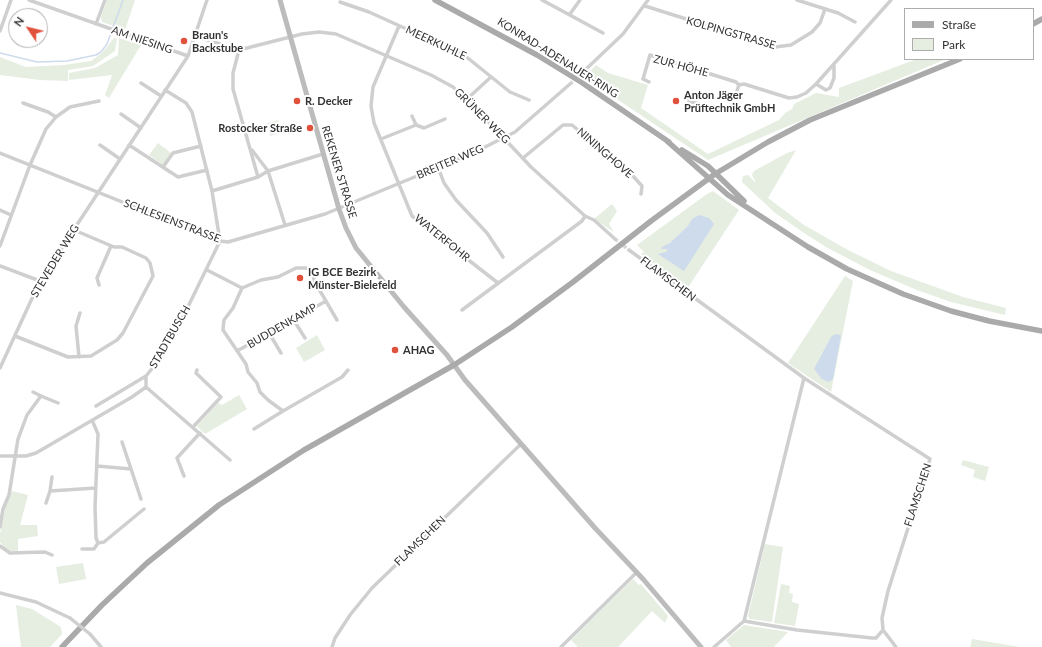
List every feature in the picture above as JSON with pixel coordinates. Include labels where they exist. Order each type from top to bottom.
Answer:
[{"type":"main road","name":"KONRAD-ADENAUER-RING","points":[[435,0],[537,55],[587,86],[667,141]]},
{"type":"main road","points":[[62,647],[137,573],[174,540],[219,506],[304,450],[454,365],[573,282],[651,221],[715,174],[768,142],[810,120],[958,60]]},
{"type":"main road","points":[[667,141],[708,166],[751,209]]},
{"type":"main road","points":[[667,141],[728,195],[814,250],[883,286],[920,301],[971,317],[1042,331]]},
{"type":"street","points":[[0,31],[11,0]]},
{"type":"street","name":"AM NIESING","points":[[29,0],[188,56]]},
{"type":"street","points":[[96,24],[105,0]]},
{"type":"street","name":"STEVEDER WEG","points":[[0,368],[40,281],[188,56],[207,0]]},
{"type":"street","name":"REKENER STRASSE","points":[[280,0],[289,37],[339,209],[356,248],[465,380],[637,572],[701,647]]},
{"type":"street","points":[[542,0],[603,33]]},
{"type":"street","points":[[570,14],[580,0]]},
{"type":"street","points":[[583,72],[623,34],[648,0]]},
{"type":"street","points":[[796,0],[838,13],[856,22]]},
{"type":"street","name":"ZUR HÖHE","points":[[649,82],[643,79],[650,55],[736,82],[739,85],[744,84],[789,98],[802,96],[816,84],[891,0]]},
{"type":"street","name":"MEERKUHLE","points":[[340,2],[355,6],[464,55],[510,92],[529,100]]},
{"type":"street","name":"KOLPINGSTRASSE","points":[[645,6],[775,47],[791,45],[812,32],[820,23],[825,9]]},
{"type":"street","name":"MEERKUHLE","points":[[386,54],[399,26]]},
{"type":"street","name":"GRÜNER WEG","points":[[289,37],[319,32],[336,34],[386,54],[447,84],[467,99],[523,158],[585,216],[594,220],[616,239]]},
{"type":"street","points":[[195,36],[239,50],[262,46],[289,37]]},
{"type":"street","points":[[239,50],[233,72],[233,89],[258,177]]},
{"type":"street","name":"WATERFOHR","points":[[386,54],[373,87],[371,102],[372,117],[412,216],[498,283]]},
{"type":"street","points":[[816,84],[826,90],[830,88],[834,78],[833,65]]},
{"type":"street","points":[[467,99],[491,76]]},
{"type":"street","points":[[141,83],[161,96]]},
{"type":"street","name":"BREITER WEG","points":[[339,209],[399,182],[505,138],[515,132],[570,84]]},
{"type":"street","points":[[689,101],[725,111],[732,105],[739,85]]},
{"type":"street","points":[[165,90],[189,106],[212,191],[220,241]]},
{"type":"street","points":[[0,246],[30,165],[44,133],[56,117],[75,106],[99,101]]},
{"type":"street","points":[[23,103],[56,117]]},
{"type":"street","points":[[121,114],[141,128]]},
{"type":"street","points":[[412,116],[416,125]]},
{"type":"street","points":[[381,139],[416,125],[424,128],[445,119]]},
{"type":"street","name":"NININGHOVE","points":[[523,158],[563,125],[572,124],[633,176],[642,186],[641,194]]},
{"type":"street","points":[[100,145],[120,159]]},
{"type":"street","points":[[129,145],[178,176],[207,170]]},
{"type":"street","points":[[163,167],[173,153],[201,146]]},
{"type":"street","points":[[250,147],[268,171],[285,225]]},
{"type":"street","name":"SCHLESIENSTRASSE","points":[[0,153],[99,191],[220,241],[228,242],[339,209]]},
{"type":"street","points":[[212,191],[258,177],[268,171],[323,154]]},
{"type":"street","points":[[438,167],[448,189],[495,244],[503,257]]},
{"type":"street","points":[[0,210],[11,215]]},
{"type":"street","points":[[462,310],[535,257],[582,221],[585,216]]},
{"type":"street","points":[[15,336],[63,356],[79,357],[91,356],[120,337],[153,276],[150,263],[146,258],[122,247],[111,246],[74,230]]},
{"type":"street","name":"STADTBUSCH","points":[[146,387],[146,376],[159,360],[207,270],[220,241]]},
{"type":"street","points":[[99,285],[97,278],[111,246]]},
{"type":"street","name":"FLAMSCHEN","points":[[629,250],[804,378],[930,459],[888,591],[882,618],[883,630]]},
{"type":"street","points":[[0,266],[40,281]]},
{"type":"street","name":"BUDDENKAMP","points":[[283,411],[260,392],[257,383],[248,372],[246,364],[223,330],[222,326],[224,320],[233,308],[242,288],[261,280],[278,277],[296,268],[303,267],[311,271],[326,301],[338,320]]},
{"type":"street","points":[[207,270],[242,288]]},
{"type":"street","name":"BUDDENKAMP","points":[[237,351],[326,301]]},
{"type":"street","points":[[79,357],[76,326],[80,313]]},
{"type":"street","points":[[293,319],[305,338]]},
{"type":"street","points":[[270,333],[281,353]]},
{"type":"street","points":[[193,427],[221,397],[196,373],[197,370]]},
{"type":"street","points":[[254,429],[342,377],[348,370]]},
{"type":"street","points":[[96,406],[146,376]]},
{"type":"street","points":[[714,647],[744,621],[804,378]]},
{"type":"street","points":[[0,456],[16,457],[36,453],[146,387],[230,460]]},
{"type":"street","points":[[33,392],[58,403]]},
{"type":"street","points":[[0,528],[3,509],[9,495],[10,479],[16,457],[20,431],[27,415],[41,396]]},
{"type":"street","points":[[82,549],[94,549],[98,543],[96,531],[96,488],[98,434],[92,420]]},
{"type":"street","points":[[184,476],[177,458],[200,433]]},
{"type":"street","points":[[122,442],[141,499]]},
{"type":"street","name":"FLAMSCHEN","points":[[332,647],[335,638],[350,615],[372,588],[521,444]]},
{"type":"street","points":[[97,466],[131,469]]},
{"type":"street","points":[[46,503],[52,477]]},
{"type":"street","points":[[50,491],[96,488]]},
{"type":"street","points":[[98,543],[104,542],[144,509]]},
{"type":"street","points":[[0,546],[10,553],[45,552],[52,555]]},
{"type":"street","points":[[561,647],[637,572]]},
{"type":"street","points":[[0,593],[36,602],[70,618],[90,634],[102,647]]},
{"type":"street","points":[[744,621],[796,630],[872,638],[876,638],[883,630],[896,647]]},
{"type":"green space","points":[[107,0],[135,0],[125,30],[102,22],[101,17]]},
{"type":"green space","points":[[114,38],[117,39],[115,51],[93,66],[68,70],[68,81],[40,80],[0,75],[0,57],[26,67],[64,65],[91,61],[102,53]]},
{"type":"green space","points":[[119,38],[141,45],[109,98],[105,95],[112,75],[69,80],[69,73],[95,68],[118,55]]},
{"type":"green space","points":[[914,60],[944,60],[708,160],[584,77],[596,65],[608,73],[648,85],[641,108],[708,154],[779,120],[785,113],[792,109],[794,104],[816,93],[839,97],[839,88]]},
{"type":"green space","points":[[278,120],[281,133],[270,136],[267,123]]},
{"type":"green space","points":[[158,143],[171,153],[163,165],[149,155]]},
{"type":"green space","points":[[796,150],[768,198],[804,225],[848,250],[891,271],[963,297],[1006,308],[1005,315],[951,302],[917,290],[870,270],[826,247],[801,231],[774,212],[742,182],[743,176],[748,175],[756,183],[752,175],[754,171],[787,153]]},
{"type":"green space","points":[[713,191],[739,210],[687,289],[641,254],[644,252],[637,245]]},
{"type":"green space","points":[[612,204],[617,211],[609,224],[614,232],[594,219]]},
{"type":"green space","points":[[845,276],[853,281],[831,392],[788,363]]},
{"type":"green space","points":[[317,335],[325,350],[304,362],[296,348]]},
{"type":"green space","points":[[239,395],[247,409],[205,434],[197,426],[218,403],[222,405]]},
{"type":"green space","points":[[963,460],[989,467],[985,481],[973,477],[975,470],[961,465]]},
{"type":"green space","points":[[12,491],[28,495],[20,525],[37,525],[38,536],[18,539],[18,551],[10,551],[5,549],[0,542],[5,508]]},
{"type":"green space","points":[[765,544],[783,547],[772,622],[750,619],[748,616]]},
{"type":"green space","points":[[83,563],[86,579],[59,584],[56,567]]},
{"type":"green space","points":[[633,579],[639,585],[641,584],[668,616],[665,623],[652,611],[618,647],[578,647],[571,640]]},
{"type":"green space","points":[[781,584],[790,586],[789,593],[793,594],[792,602],[799,604],[795,626],[774,623]]},
{"type":"green space","points":[[16,605],[32,609],[61,627],[62,634],[50,647],[21,647]]},
{"type":"green space","points":[[744,625],[788,632],[774,647],[731,647],[726,640]]},
{"type":"green space","points":[[972,639],[1020,647],[970,647]]},
{"type":"water","points":[[699,215],[709,218],[714,224],[684,271],[658,254],[666,252],[668,249],[661,249],[662,247],[670,243],[688,226],[692,219]]},
{"type":"water","points":[[835,334],[841,335],[833,379],[829,382],[822,379],[814,369],[831,337]]},
{"type":"waterway","points":[[0,53],[37,62],[67,61],[96,55],[101,52],[107,44],[123,0]]},
{"type":"tunnel","points":[[570,84],[583,72]]},
{"type":"tunnel","points":[[615,239],[629,250]]},
{"type":"place","name":"Braun's Backstube","points":[[184,41]]},
{"type":"place","name":"R. Decker","points":[[297,101]]},
{"type":"place","name":"Anton Jäger Prüftechnik GmbH","points":[[676,101]]},
{"type":"place","name":"Rostocker Straße","points":[[310,128]]},
{"type":"place","name":"IG BCE Bezirk Münster-Bielefeld","points":[[300,278]]},
{"type":"place","name":"AHAG","points":[[395,350]]}]
